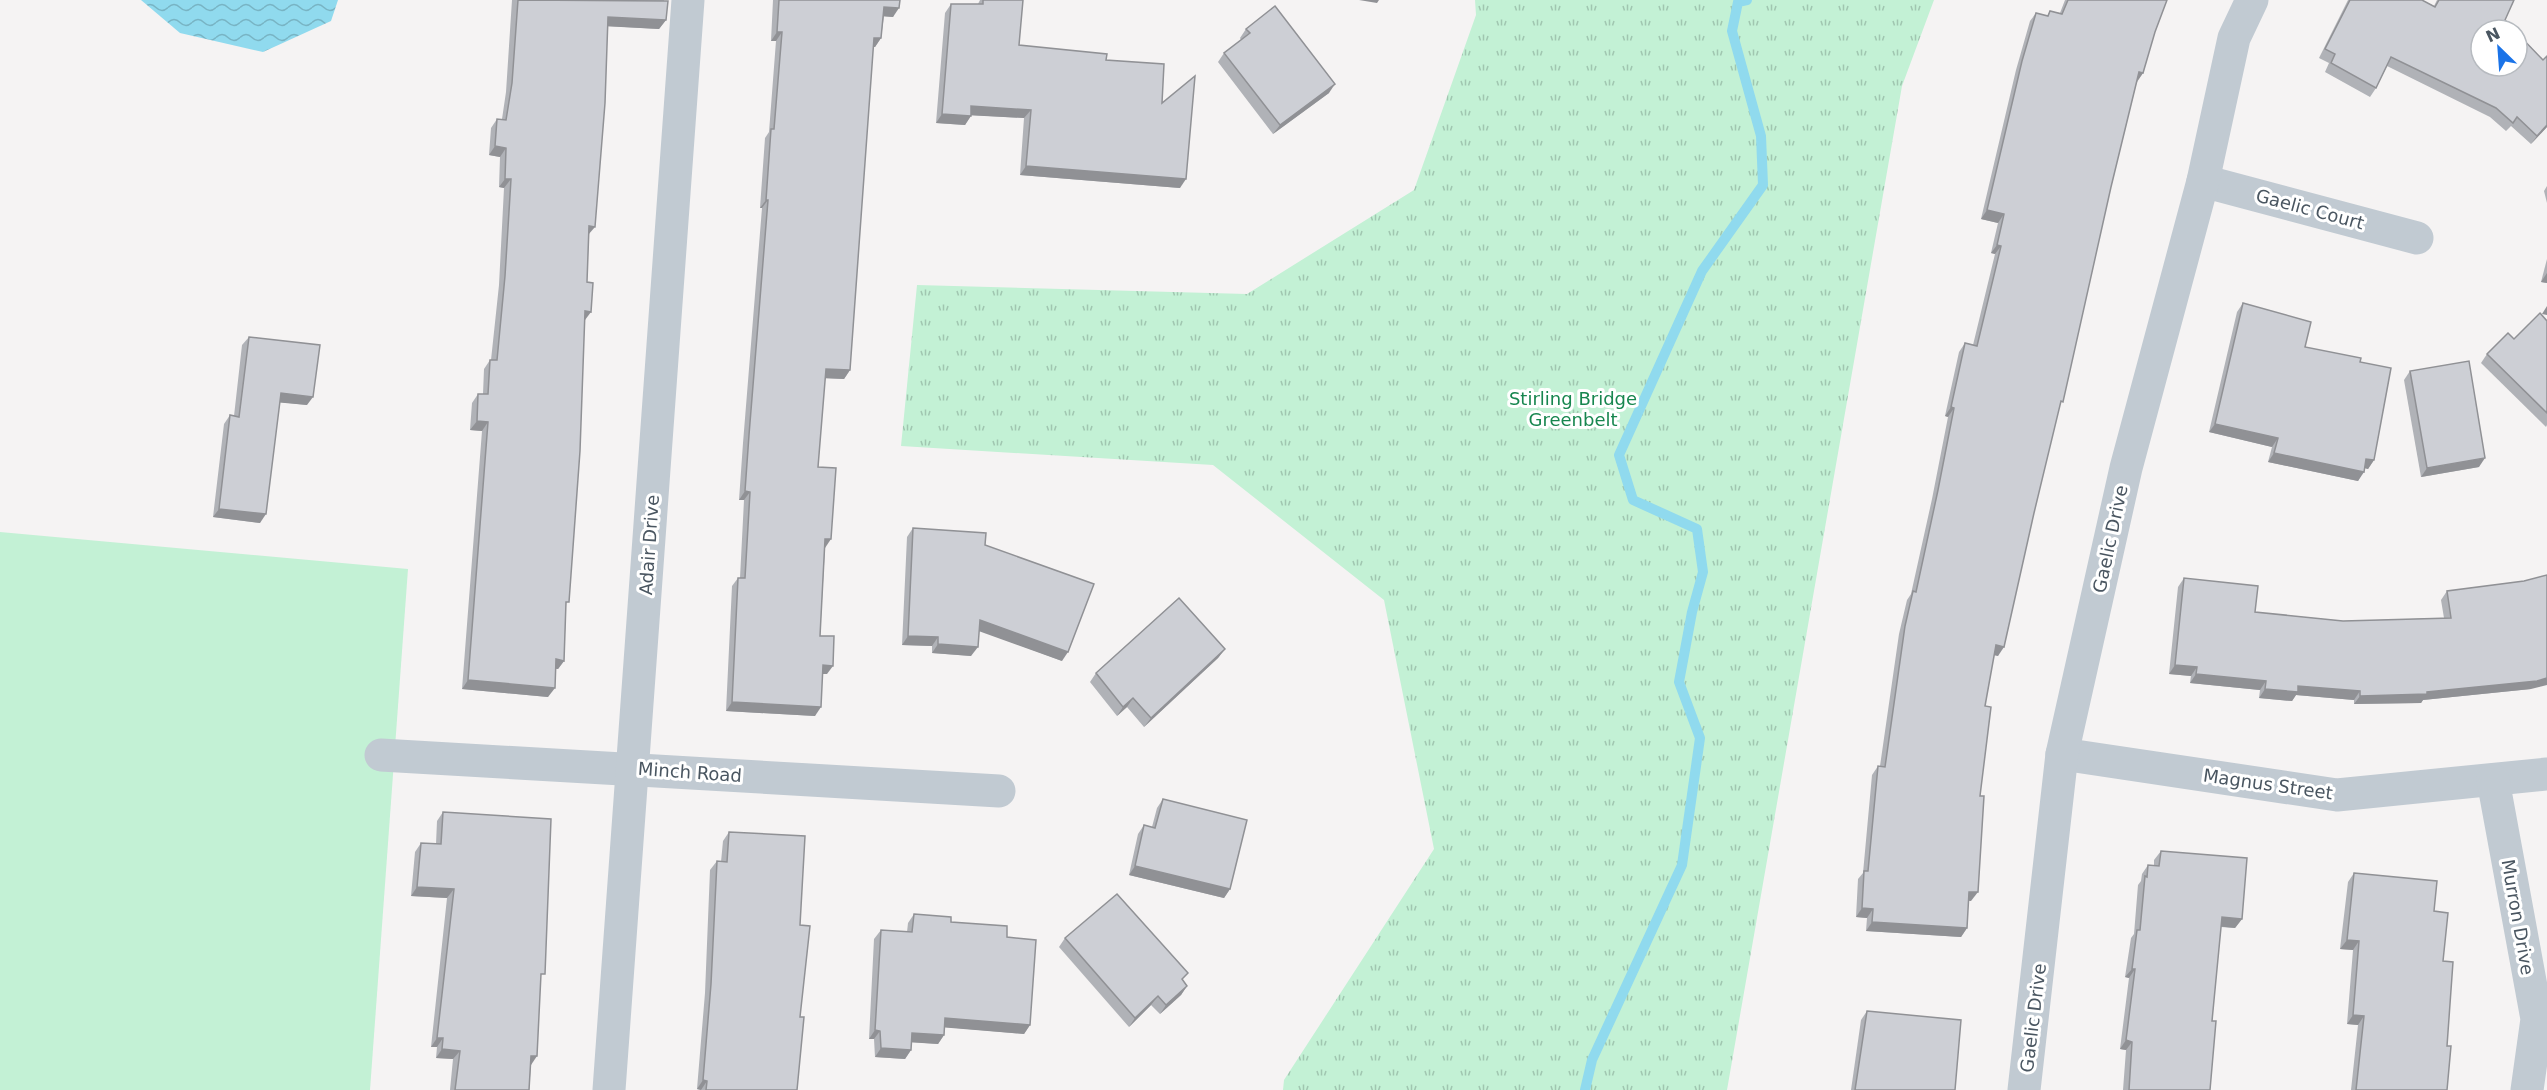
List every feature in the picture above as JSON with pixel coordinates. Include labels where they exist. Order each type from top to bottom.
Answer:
[{"type":"street","name":"Adair Drive","points":[[609,1090],[688,0]]},
{"type":"street","name":"Gaelic Drive","points":[[2025,1090],[2062,754],[2126,468],[2204,181],[2234,38],[2252,0]]},
{"type":"street","name":"Gaelic Court","points":[[2204,181],[2417,238]]},
{"type":"street","name":"Magnus Street","points":[[2062,754],[2337,795],[2547,774]]},
{"type":"street","name":"Minch Road","points":[[381,755],[999,791]]},
{"type":"street","name":"Murron Drive","points":[[2493,780],[2537,1019],[2527,1090]]},
{"type":"green space","name":"Stirling Bridge Greenbelt","points":[[1475,0],[1934,0],[1902,86],[1727,1090],[1283,1090],[1284,1080],[1434,849],[1384,600],[1213,465],[901,446],[917,285],[1247,294],[1414,190],[1476,15]]},
{"type":"green space","points":[[0,532],[408,569],[370,1090],[0,1090]]},
{"type":"water","points":[[141,0],[338,0],[331,21],[263,52],[180,33]]},
{"type":"building","points":[[518,0],[668,1],[666,20],[608,17],[605,103],[595,227],[589,226],[587,282],[593,283],[591,312],[585,311],[580,451],[569,602],[566,602],[564,661],[556,659],[555,688],[468,680],[488,422],[477,421],[478,394],[488,394],[490,360],[497,360],[511,179],[505,179],[506,148],[495,146],[497,119],[506,120],[512,83]]},
{"type":"building","points":[[779,0],[900,0],[899,8],[884,7],[881,38],[874,38],[850,370],[826,369],[818,467],[836,468],[831,539],[825,539],[820,636],[834,636],[833,666],[823,665],[821,707],[732,702],[738,578],[745,578],[750,492],[745,491],[768,200],[766,200],[771,129],[774,129],[782,32],[777,32]]},
{"type":"building","points":[[983,0],[1023,0],[1019,45],[1107,54],[1106,60],[1164,64],[1162,103],[1195,76],[1186,179],[1026,166],[1031,110],[971,106],[971,116],[942,114],[951,4],[983,4]]},
{"type":"building","points":[[2068,0],[2167,0],[2143,73],[2139,72],[2004,647],[1996,645],[1985,706],[1991,707],[1980,796],[1984,796],[1978,892],[1969,892],[1967,928],[1872,922],[1873,909],[1862,908],[1864,871],[1868,871],[1878,766],[1885,767],[1905,626],[1913,591],[1916,592],[1938,490],[1954,408],[1951,407],[1965,343],[1977,346],[2001,246],[1997,245],[2004,214],[1987,210],[2022,61],[2036,13],[2048,16],[2050,11],[2062,14]]},
{"type":"building","points":[[2350,0],[2422,0],[2435,7],[2439,0],[2514,0],[2506,18],[2469,18],[2469,78],[2529,78],[2529,45],[2543,60],[2547,56],[2547,125],[2537,136],[2517,117],[2513,123],[2496,108],[2391,57],[2376,88],[2331,63],[2335,54],[2325,49]]},
{"type":"building","points":[[1275,6],[1335,84],[1280,125],[1224,53],[1250,33],[1246,29]]},
{"type":"building","points":[[2243,303],[2311,322],[2305,347],[2361,358],[2360,362],[2391,368],[2374,460],[2366,459],[2364,472],[2274,453],[2278,438],[2215,424]]},
{"type":"building","points":[[2540,313],[2547,321],[2547,413],[2487,354],[2508,333],[2514,339]]},
{"type":"building","points":[[249,337],[320,345],[313,397],[281,393],[266,514],[219,509],[230,415],[239,417]]},
{"type":"building","points":[[2469,361],[2485,458],[2427,468],[2410,371]]},
{"type":"building","points":[[913,528],[986,533],[985,545],[1094,584],[1068,652],[980,620],[978,647],[938,644],[938,637],[908,636]]},
{"type":"building","points":[[2547,575],[2547,678],[2537,681],[2427,692],[2427,694],[2360,696],[2360,691],[2298,686],[2298,692],[2265,689],[2266,681],[2196,674],[2197,667],[2175,665],[2184,578],[2258,586],[2255,612],[2343,621],[2451,618],[2447,591],[2524,581]]},
{"type":"building","points":[[1179,598],[1225,649],[1151,718],[1133,698],[1123,707],[1096,673]]},
{"type":"building","points":[[1163,799],[1247,820],[1230,889],[1135,866],[1144,825],[1155,828]]},
{"type":"building","points":[[443,812],[551,819],[545,974],[541,974],[537,1056],[531,1056],[529,1090],[455,1090],[460,1051],[442,1049],[443,1038],[437,1038],[454,889],[417,887],[421,843],[441,844]]},
{"type":"building","points":[[729,832],[805,836],[800,925],[810,926],[800,1017],[804,1017],[797,1090],[706,1090],[707,1081],[703,1080],[711,984],[717,861],[727,862]]},
{"type":"building","points":[[2161,851],[2247,858],[2242,919],[2222,917],[2212,1021],[2216,1021],[2210,1090],[2129,1090],[2132,1042],[2126,1040],[2135,969],[2132,969],[2137,930],[2140,930],[2148,865],[2159,866]]},
{"type":"building","points":[[2354,873],[2437,881],[2434,911],[2448,913],[2443,961],[2453,962],[2447,1046],[2451,1046],[2447,1090],[2356,1090],[2364,1016],[2353,1015],[2359,941],[2347,940]]},
{"type":"building","points":[[1117,894],[1188,973],[1182,979],[1187,986],[1166,1005],[1158,996],[1135,1018],[1065,938]]},
{"type":"building","points":[[914,914],[951,917],[951,922],[1007,926],[1007,937],[1036,940],[1030,1025],[945,1018],[944,1035],[912,1033],[911,1050],[881,1048],[880,1031],[875,1030],[881,930],[912,932]]},
{"type":"building","points":[[1867,1011],[1961,1020],[1955,1090],[1855,1090]]},
{"type":"waterway","points":[[1585,1090],[1592,1060],[1682,865],[1700,738],[1679,682],[1692,612],[1703,572],[1697,529],[1633,500],[1619,455],[1702,271],[1763,185],[1761,136],[1732,31],[1738,2],[1747,0]]}]
